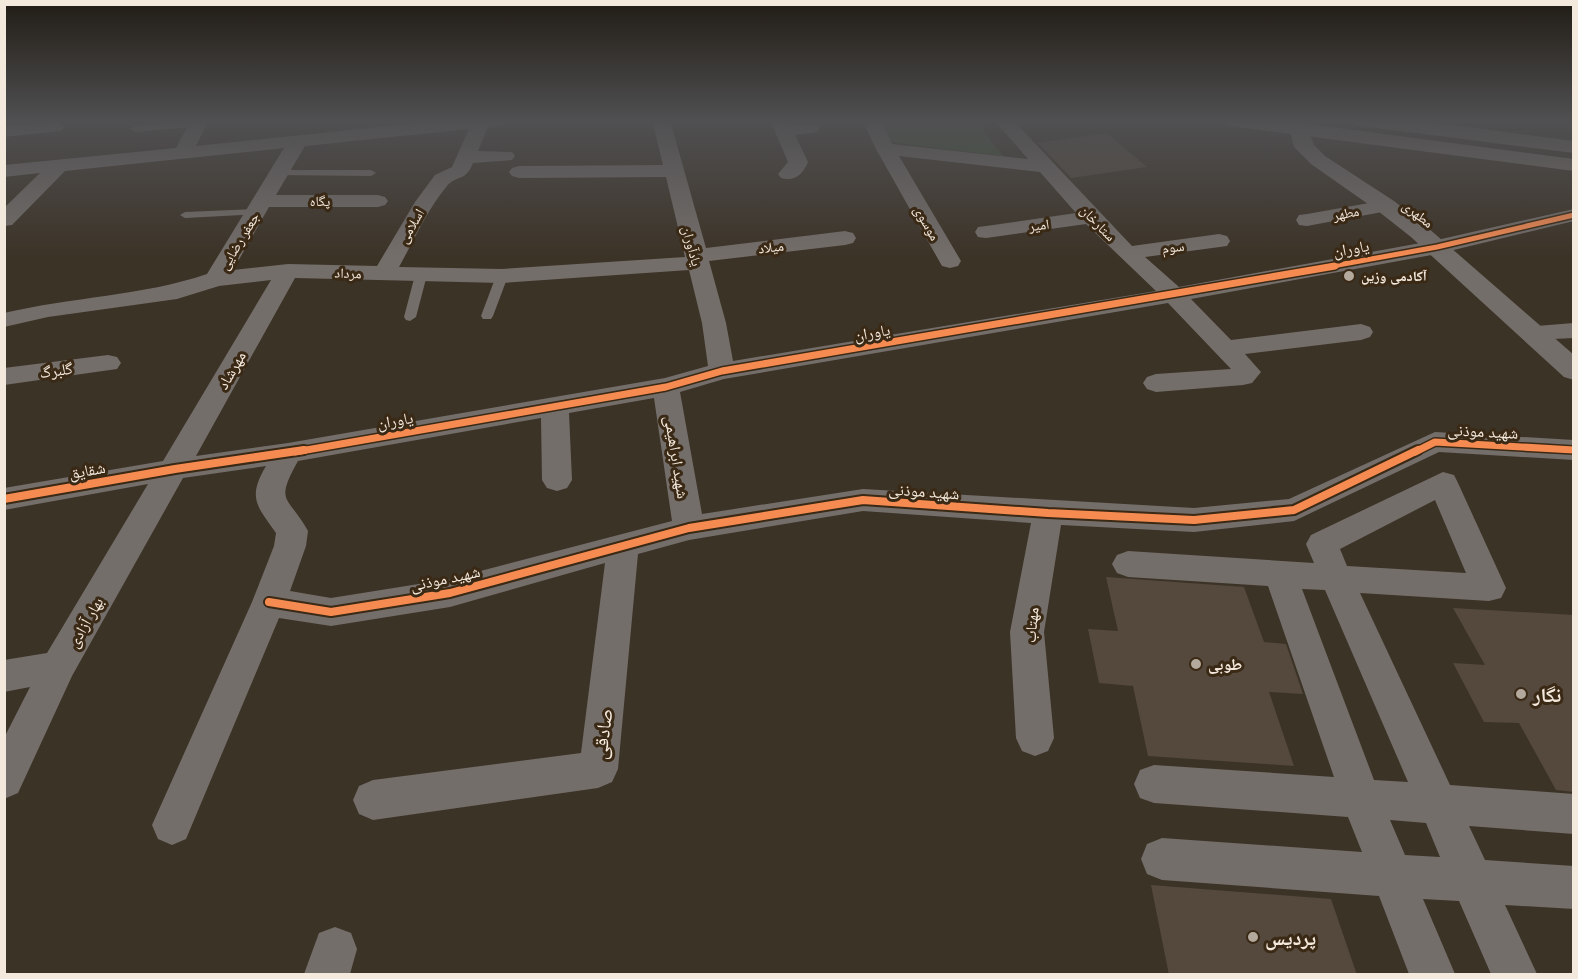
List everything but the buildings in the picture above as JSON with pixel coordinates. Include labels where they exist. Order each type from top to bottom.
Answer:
[{"type":"street","points":[[4,171],[54,166]]},
{"type":"street","points":[[4,220],[59,166]]},
{"type":"street","name":"جعفر رضایی","points":[[216,279],[283,166]]},
{"type":"street","name":"اسلامی","points":[[383,274],[424,202],[442,179],[458,174],[462,166]]},
{"type":"street","name":"یادآوران","points":[[673,166],[714,323],[722,371]]},
{"type":"street","points":[[788,174],[796,166]]},
{"type":"street","name":"موسوی","points":[[895,166],[950,261]]},
{"type":"street","points":[[1035,166],[1047,167]]},
{"type":"street","name":"مطهری","points":[[1326,166],[1386,206],[1437,247],[1574,371]]},
{"type":"street","name":"ستارخان","points":[[1047,167],[1091,217],[1174,295],[1248,372],[1243,377],[1156,383]]},
{"type":"street","points":[[519,172],[674,171]]},
{"type":"street","name":"پگاه","points":[[259,206],[378,201]]},
{"type":"street","name":"مطهر","points":[[1307,220],[1386,206]]},
{"type":"street","name":"یاوران","points":[[175,469],[288,453],[555,407],[666,387],[722,371],[1174,295],[1437,247],[1574,214]]},
{"type":"street","name":"امیر","points":[[986,232],[1091,217]]},
{"type":"street","name":"میلاد","points":[[697,259],[845,238]]},
{"type":"street","name":"سوم","points":[[1127,253],[1219,241]]},
{"type":"street","name":"مرداد","points":[[4,320],[48,310],[177,292],[216,279],[288,271],[502,276],[697,259]]},
{"type":"street","name":"مهرشاد","points":[[175,469],[288,271]]},
{"type":"street","points":[[1532,332],[1574,330]]},
{"type":"street","points":[[1226,348],[1360,332]]},
{"type":"street","name":"گلبرگ","points":[[4,377],[108,363]]},
{"type":"street","name":"شهید ابراهیمی","points":[[666,387],[689,528]]},
{"type":"street","points":[[555,407],[557,480]]},
{"type":"street","name":"شهید موذنی","points":[[269,602],[331,612],[450,593],[689,528],[863,500],[1048,513],[1194,520],[1294,510],[1435,442],[1574,450]]},
{"type":"street","points":[[172,825],[269,602],[292,538],[292,531],[270,501],[271,483],[288,453]]},
{"type":"street","name":"شقایق","points":[[4,499],[175,469]]},
{"type":"street","name":"بهار آزادی","points":[[4,780],[14,740],[175,469]]},
{"type":"street","points":[[1128,564],[1280,573],[1337,579],[1489,588],[1443,483],[1322,544],[1337,579],[1514,975]]},
{"type":"street","name":"مهتاب","points":[[1035,738],[1027,632],[1048,513]]},
{"type":"street","name":"صادقی","points":[[373,800],[598,769],[623,546]]},
{"type":"street","points":[[1280,573],[1361,799],[1431,975]]},
{"type":"street","points":[[4,676],[58,667]]},
{"type":"street","points":[[1154,784],[1574,814]]},
{"type":"street","points":[[1162,859],[1574,888]]},
{"type":"lane","points":[[279,173],[371,173]]},
{"type":"lane","points":[[185,215],[259,206]]},
{"type":"lane","points":[[410,317],[421,275]]},
{"type":"lane","points":[[487,316],[502,276]]},
{"type":"cycle path","points":[[4,499],[175,469],[288,453],[666,387],[722,371],[1174,295],[1437,247],[1574,215]]},
{"type":"cycle path","points":[[269,602],[331,612],[450,593],[689,528],[863,500],[1048,513],[1194,520],[1294,510],[1435,442],[1574,450]]},
{"type":"place","name":"آکادمی وزین","points":[[1349,276]]},
{"type":"place","name":"طوبی","points":[[1196,664]]},
{"type":"place","name":"نگار","points":[[1521,694]]},
{"type":"place","name":"پردیس","points":[[1253,937]]}]
